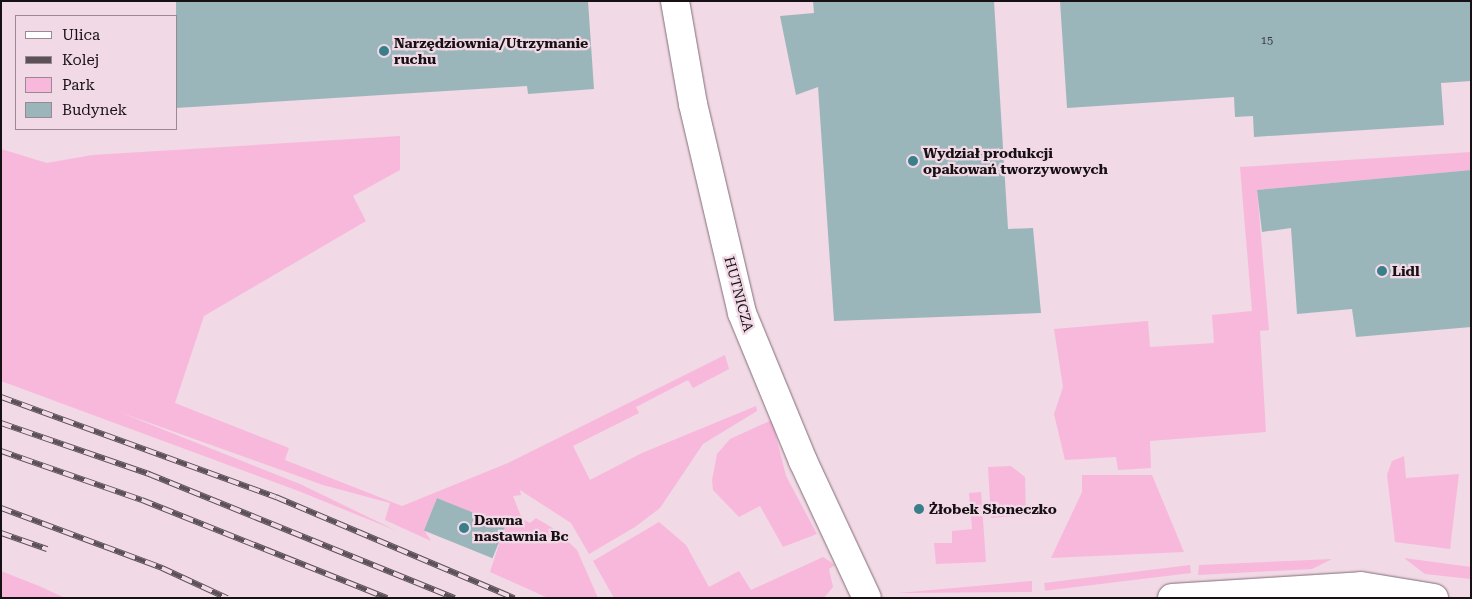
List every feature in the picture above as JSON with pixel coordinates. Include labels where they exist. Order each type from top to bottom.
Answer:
[{"type":"street","name":"HUTNICZA","points":[[675,1],[693,104],[742,313],[803,462],[867,598]]},
{"type":"street","points":[[1172,598],[1361,586],[1434,598]]},
{"type":"green space","points":[[400,136],[400,170],[353,196],[366,221],[204,316],[175,403],[289,448],[285,460],[402,506],[508,463],[725,355],[729,369],[693,388],[688,380],[636,407],[639,413],[573,446],[590,480],[642,453],[756,406],[757,411],[703,444],[660,508],[635,527],[589,554],[571,523],[520,490],[521,495],[513,496],[522,519],[530,523],[536,518],[556,530],[577,550],[598,598],[548,598],[490,572],[505,526],[437,498],[424,530],[431,541],[385,520],[390,503],[323,485],[119,412],[300,484],[397,531],[301,492],[1,381],[1,149],[47,163],[92,155]]},
{"type":"green space","points":[[1471,152],[1471,170],[1257,190],[1269,330],[1260,331],[1266,432],[1150,441],[1151,468],[1118,470],[1116,457],[1065,460],[1054,414],[1063,387],[1054,329],[1148,321],[1150,347],[1214,343],[1212,315],[1252,311],[1240,167]]},
{"type":"green space","points":[[772,420],[786,476],[817,534],[783,547],[760,506],[739,517],[713,490],[712,480],[717,454],[730,439]]},
{"type":"green space","points":[[1404,456],[1406,478],[1459,474],[1450,549],[1395,542],[1387,475],[1392,461]]},
{"type":"green space","points":[[1011,466],[1025,477],[1026,515],[991,518],[988,467]]},
{"type":"green space","points":[[1082,475],[1152,475],[1184,552],[1051,558],[1082,492]]},
{"type":"green space","points":[[981,492],[986,562],[936,564],[934,543],[952,543],[952,531],[972,529],[969,493]]},
{"type":"green space","points":[[659,522],[686,545],[709,587],[739,571],[751,590],[823,557],[835,565],[829,569],[833,587],[824,598],[614,598],[593,561]]},
{"type":"green space","points":[[1404,558],[1471,567],[1471,579],[1425,574]]},
{"type":"green space","points":[[1332,559],[1312,569],[1198,575],[1199,565]]},
{"type":"green space","points":[[1190,565],[1191,573],[1045,591],[1044,583]]},
{"type":"green space","points":[[1,571],[39,586],[65,598],[1,598]]},
{"type":"green space","points":[[1031,581],[1032,592],[898,593]]},
{"type":"building","name":"Narzędziownia/Utrzymanie ruchu","points":[[176,1],[588,1],[594,89],[528,94],[527,86],[178,108],[178,15],[176,15]]},
{"type":"building","name":"Wydział produkcji opakowań tworzywowych","points":[[813,1],[994,1],[1008,229],[1033,228],[1041,313],[834,321],[818,87],[796,95],[780,16],[814,13]]},
{"type":"building","points":[[1060,1],[1471,1],[1471,81],[1441,83],[1444,125],[1254,137],[1253,116],[1235,117],[1234,97],[1067,108]]},
{"type":"building","name":"Lidl","points":[[1471,170],[1471,327],[1356,337],[1352,309],[1297,314],[1291,228],[1262,232],[1257,190]]},
{"type":"building","name":"Dawna nastawnia Bc","points":[[437,498],[506,526],[493,558],[424,530]]},
{"type":"railway","points":[[1,397],[276,497],[514,598]]},
{"type":"railway","points":[[1,423],[149,474],[455,598]]},
{"type":"railway","points":[[1,451],[142,500],[387,598]]},
{"type":"railway","points":[[1,508],[162,568],[227,598]]},
{"type":"railway","points":[[1,533],[47,549]]},
{"type":"place","name":"Narzędziownia/Utrzymanie ruchu","points":[[384,51]]},
{"type":"place","name":"Wydział produkcji opakowań tworzywowych","points":[[913,161]]},
{"type":"place","name":"Lidl","points":[[1382,271]]},
{"type":"place","name":"Żłobek Słoneczko","points":[[919,509]]},
{"type":"place","name":"Dawna nastawnia Bc","points":[[464,528]]}]
